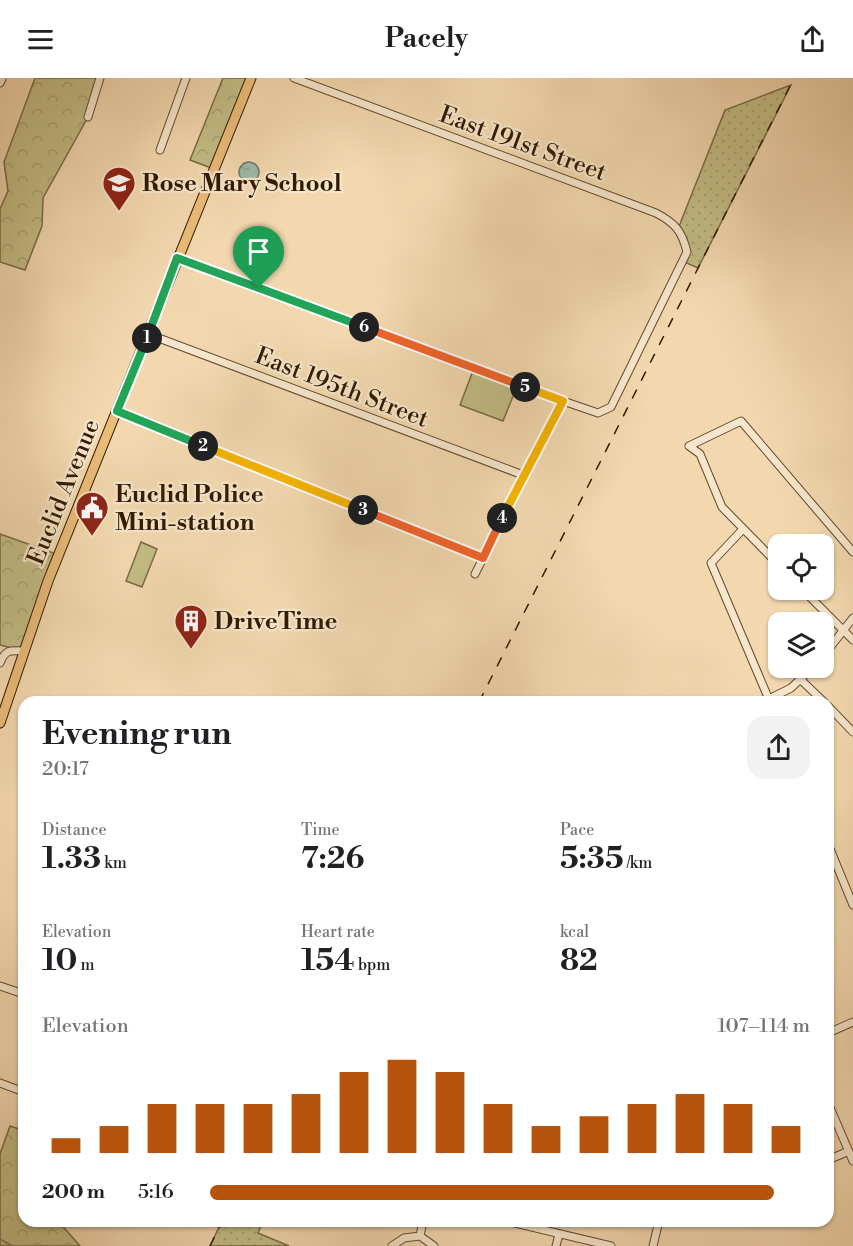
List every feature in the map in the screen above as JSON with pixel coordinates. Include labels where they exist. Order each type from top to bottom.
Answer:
[{"type":"main road","name":"Euclid Avenue","points":[[0,723],[23,651],[177,258],[252,78]]},
{"type":"street","points":[[88,117],[100,78]]},
{"type":"street","points":[[160,150],[186,78]]},
{"type":"street","name":"East 191st Street","points":[[294,78],[656,213],[675,224],[683,235],[687,252],[611,407],[598,413],[563,401]]},
{"type":"street","points":[[177,258],[563,401],[523,475],[475,574]]},
{"type":"street","name":"East 195th Street","points":[[148,334],[523,475]]},
{"type":"street","points":[[117,411],[483,558]]},
{"type":"street","points":[[768,554],[722,507],[700,454],[689,446],[741,421],[853,552]]},
{"type":"street","points":[[743,529],[711,562],[767,696]]},
{"type":"street","points":[[813,600],[853,640]]},
{"type":"street","points":[[834,642],[853,618]]},
{"type":"street","points":[[0,663],[4,654],[9,650],[23,651]]},
{"type":"street","points":[[776,696],[800,679],[818,696]]},
{"type":"street","points":[[834,712],[853,732]]},
{"type":"street","points":[[834,859],[853,905]]},
{"type":"street","points":[[0,986],[18,992]]},
{"type":"street","points":[[834,1030],[853,1022]]},
{"type":"street","points":[[0,1083],[18,1090]]},
{"type":"street","points":[[834,1117],[853,1161]]},
{"type":"street","points":[[834,1157],[849,1151]]},
{"type":"street","points":[[420,1236],[422,1227]]},
{"type":"street","points":[[530,1227],[611,1246]]},
{"type":"street","points":[[653,1246],[658,1227]]},
{"type":"street","points":[[556,1246],[559,1234]]},
{"type":"street","points":[[392,1246],[405,1238],[420,1236],[434,1246]]},
{"type":"green space","points":[[35,78],[100,78],[88,117],[43,198],[42,226],[25,270],[0,262],[0,209],[8,191],[4,162]]},
{"type":"green space","points":[[223,78],[251,78],[214,169],[190,160]]},
{"type":"green space","points":[[791,85],[698,268],[682,261],[687,251],[678,229],[725,110]]},
{"type":"green space","points":[[474,368],[518,384],[503,421],[460,405]]},
{"type":"green space","points":[[0,534],[59,555],[23,651],[0,645]]},
{"type":"green space","points":[[141,542],[157,549],[142,587],[126,581]]},
{"type":"green space","points":[[10,1126],[18,1129],[18,1227],[63,1227],[80,1246],[0,1246],[0,1154]]},
{"type":"green space","points":[[219,1227],[260,1227],[258,1233],[289,1246],[210,1246]]},
{"type":"water","points":[[245,162],[253,162],[259,168],[259,176],[253,182],[245,182],[239,176],[239,168]]},
{"type":"waterway","points":[[0,1239],[12,1246]]},
{"type":"railway","points":[[482,696],[794,78]]},
{"type":"railway","points":[[210,1246],[219,1227]]},
{"type":"place","name":"Rose Mary School","points":[[119,212]]},
{"type":"place","name":"Euclid Police Mini-station","points":[[92,537]]},
{"type":"place","name":"DriveTime","points":[[191,650]]},
{"type":"route","points":[[177,258],[259,288],[563,401],[523,475],[483,558],[117,411],[177,258]]}]
